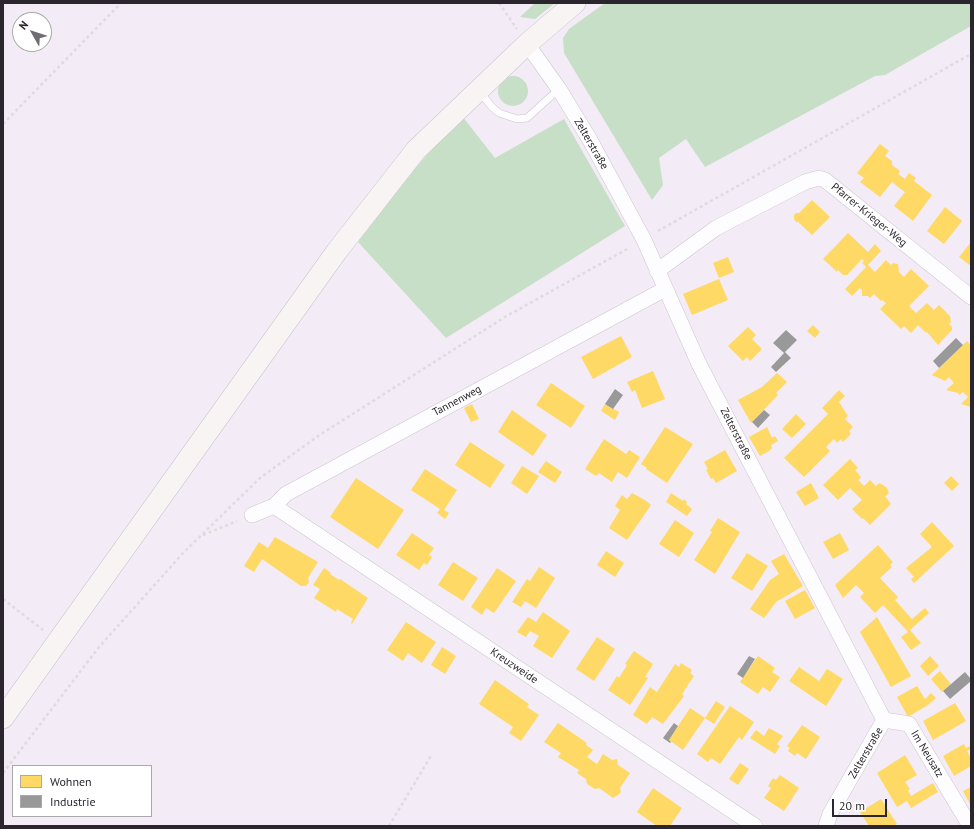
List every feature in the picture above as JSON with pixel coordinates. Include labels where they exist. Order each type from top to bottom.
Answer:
[{"type":"main road","points":[[3,718],[337,251],[416,150],[527,44],[575,3]]},
{"type":"street","name":"Zelterstraße","points":[[527,44],[558,89],[590,140],[644,240],[699,364],[884,720],[830,814],[826,826]]},
{"type":"street","name":"Pfarrer-Krieger-Weg","points":[[657,271],[716,228],[805,182],[818,178],[825,180],[971,298]]},
{"type":"street","name":"Tannenweg","points":[[252,515],[274,506],[286,494],[665,288]]},
{"type":"street","name":"Kreuzweide","points":[[274,506],[755,826]]},
{"type":"street","name":"Im Neusatz","points":[[884,720],[909,724],[970,826]]},
{"type":"lane","points":[[478,90],[491,106],[499,112],[517,119],[527,118],[558,89]]},
{"type":"path","points":[[3,124],[121,3]]},
{"type":"path","points":[[499,3],[527,44]]},
{"type":"path","points":[[3,773],[99,647],[184,552],[260,478],[318,436],[505,317],[644,240],[971,54]]},
{"type":"path","points":[[201,536],[252,515]]},
{"type":"path","points":[[3,599],[57,641]]},
{"type":"path","points":[[388,826],[432,754]]},
{"type":"green space","points":[[535,3],[555,3],[535,19],[520,17]]},
{"type":"green space","points":[[605,3],[971,3],[971,26],[885,75],[875,76],[705,167],[686,139],[659,158],[663,185],[652,200],[564,53],[563,38],[569,29]]},
{"type":"green space","points":[[513,76],[524,80],[528,91],[524,102],[513,106],[502,102],[498,91],[502,80]]},
{"type":"green space","points":[[462,116],[495,158],[564,119],[625,226],[446,338],[358,242],[410,174]]},
{"type":"building: Wohnen","points":[[880,144],[889,151],[885,156],[892,161],[892,165],[900,171],[898,174],[905,179],[909,173],[916,178],[914,181],[932,195],[913,221],[894,206],[905,192],[892,182],[880,197],[860,182],[864,178],[857,173]]},
{"type":"building: Wohnen","points":[[812,200],[830,217],[812,235],[798,222],[796,222],[794,215],[799,213]]},
{"type":"building: Wohnen","points":[[945,207],[962,221],[944,244],[927,231]]},
{"type":"building: Wohnen","points":[[848,233],[868,252],[875,244],[881,251],[868,265],[875,272],[886,260],[891,265],[893,263],[898,264],[899,272],[904,277],[911,269],[929,286],[909,306],[916,313],[927,303],[934,310],[939,305],[950,316],[951,322],[949,324],[952,327],[952,330],[938,345],[927,332],[926,333],[918,325],[911,333],[904,326],[901,329],[880,309],[886,303],[882,300],[881,301],[874,294],[870,298],[868,296],[862,296],[862,290],[860,288],[852,296],[845,289],[866,267],[862,263],[864,261],[862,259],[847,275],[843,275],[838,270],[837,272],[823,259]]},
{"type":"building: Wohnen","points":[[971,242],[971,266],[959,257]]},
{"type":"building: Wohnen","points":[[728,257],[734,272],[719,278],[713,263]]},
{"type":"building: Wohnen","points":[[719,279],[728,300],[692,315],[683,294]]},
{"type":"building: Wohnen","points":[[813,325],[820,332],[815,338],[807,331]]},
{"type":"building: Wohnen","points":[[748,327],[756,335],[752,339],[762,349],[750,361],[747,357],[743,361],[728,346]]},
{"type":"building: Wohnen","points":[[621,336],[632,357],[593,379],[581,357]]},
{"type":"building: Wohnen","points":[[967,341],[971,346],[971,407],[961,404],[968,397],[963,392],[959,395],[958,393],[946,390],[954,383],[949,377],[945,381],[932,375]]},
{"type":"building: Wohnen","points":[[653,371],[665,399],[642,408],[635,390],[632,392],[627,382]]},
{"type":"building: Wohnen","points":[[777,373],[787,382],[776,393],[778,395],[751,423],[738,400],[762,387]]},
{"type":"building: Wohnen","points":[[551,383],[585,406],[571,428],[536,405]]},
{"type":"building: Wohnen","points":[[839,390],[845,396],[839,402],[848,416],[845,419],[853,427],[849,431],[851,434],[843,442],[841,439],[837,443],[834,439],[826,447],[830,451],[804,477],[784,458],[828,414],[822,408]]},
{"type":"building: Wohnen","points":[[472,404],[479,419],[471,422],[464,408]]},
{"type":"building: Wohnen","points":[[605,404],[619,412],[615,420],[601,411]]},
{"type":"building: Wohnen","points":[[512,410],[547,435],[533,456],[498,432]]},
{"type":"building: Wohnen","points":[[796,414],[806,424],[792,438],[782,429]]},
{"type":"building: Wohnen","points":[[665,427],[693,444],[667,483],[641,464]]},
{"type":"building: Wohnen","points":[[767,427],[772,438],[775,436],[778,441],[771,445],[772,448],[769,451],[760,456],[749,437]]},
{"type":"building: Wohnen","points":[[604,439],[626,454],[629,450],[640,457],[627,478],[618,472],[612,482],[599,473],[596,476],[585,469]]},
{"type":"building: Wohnen","points":[[470,442],[505,465],[490,488],[455,465]]},
{"type":"building: Wohnen","points":[[725,450],[737,471],[716,483],[713,478],[711,479],[704,462]]},
{"type":"building: Wohnen","points":[[850,459],[858,468],[855,470],[861,477],[858,480],[864,486],[870,480],[876,486],[879,483],[883,485],[887,488],[889,493],[885,496],[891,504],[870,525],[852,509],[862,500],[850,488],[838,500],[823,485]]},
{"type":"building: Wohnen","points":[[546,461],[562,472],[555,483],[538,472]]},
{"type":"building: Wohnen","points":[[522,466],[539,476],[527,494],[511,483]]},
{"type":"building: Wohnen","points":[[425,469],[457,490],[444,510],[449,513],[445,519],[437,513],[440,509],[411,490]]},
{"type":"building: Wohnen","points":[[951,476],[959,484],[952,491],[944,483]]},
{"type":"building: Wohnen","points":[[356,478],[404,510],[378,549],[330,517]]},
{"type":"building: Wohnen","points":[[811,483],[819,498],[805,506],[796,492]]},
{"type":"building: Wohnen","points":[[632,493],[651,505],[627,540],[609,528],[620,510],[615,506],[622,495],[627,499]]},
{"type":"building: Wohnen","points":[[671,493],[683,501],[684,499],[687,502],[686,504],[692,509],[687,516],[666,502]]},
{"type":"building: Wohnen","points":[[718,518],[740,532],[715,574],[694,560],[712,532],[710,531]]},
{"type":"building: Wohnen","points":[[675,520],[694,533],[679,557],[659,544]]},
{"type":"building: Wohnen","points":[[932,522],[954,546],[914,583],[911,579],[914,577],[906,568],[932,547],[920,534]]},
{"type":"building: Wohnen","points":[[412,533],[434,548],[429,555],[432,557],[427,565],[424,563],[419,570],[396,555]]},
{"type":"building: Wohnen","points":[[840,533],[849,550],[833,559],[823,542]]},
{"type":"building: Wohnen","points":[[275,537],[318,562],[308,578],[309,582],[306,586],[301,586],[262,559],[254,572],[244,566],[259,542],[268,548]]},
{"type":"building: Wohnen","points":[[878,545],[893,562],[890,565],[892,567],[880,578],[898,597],[895,600],[912,619],[925,608],[929,613],[910,630],[921,643],[911,650],[901,637],[908,632],[883,605],[875,613],[860,597],[864,593],[856,585],[843,598],[835,585]]},
{"type":"building: Wohnen","points":[[606,551],[624,563],[615,577],[597,565]]},
{"type":"building: Wohnen","points":[[747,553],[768,566],[752,591],[731,578]]},
{"type":"building: Wohnen","points":[[784,554],[803,586],[776,602],[764,618],[750,609],[770,580],[779,574],[771,561]]},
{"type":"building: Wohnen","points":[[453,562],[478,578],[463,601],[438,585]]},
{"type":"building: Wohnen","points":[[539,567],[555,578],[536,608],[525,601],[521,607],[512,602],[527,579],[530,581]]},
{"type":"building: Wohnen","points":[[324,568],[331,573],[330,574],[368,598],[352,624],[353,619],[337,609],[336,612],[314,598],[320,589],[313,585]]},
{"type":"building: Wohnen","points":[[497,568],[516,581],[494,613],[486,608],[482,615],[471,607]]},
{"type":"building: Wohnen","points":[[805,590],[815,608],[795,619],[785,601]]},
{"type":"building: Wohnen","points":[[543,612],[570,631],[552,658],[533,646],[539,636],[530,631],[526,637],[517,632],[528,617],[536,622]]},
{"type":"building: Wohnen","points":[[877,617],[911,676],[891,687],[860,632]]},
{"type":"building: Wohnen","points":[[406,622],[436,642],[422,663],[408,653],[403,661],[387,650]]},
{"type":"building: Wohnen","points":[[597,637],[615,649],[594,681],[576,669]]},
{"type":"building: Wohnen","points":[[442,647],[456,656],[445,674],[431,665]]},
{"type":"building: Wohnen","points":[[634,651],[653,664],[645,677],[648,678],[630,705],[608,690],[617,676],[619,678],[627,665],[625,664]]},
{"type":"building: Wohnen","points":[[758,656],[775,668],[772,672],[780,677],[770,692],[763,687],[758,694],[740,682]]},
{"type":"building: Wohnen","points":[[930,656],[939,666],[928,676],[920,666]]},
{"type":"building: Wohnen","points":[[681,663],[692,670],[690,673],[694,676],[682,694],[684,696],[663,724],[652,717],[647,724],[633,715],[650,687],[657,692],[675,664],[679,667]]},
{"type":"building: Wohnen","points":[[799,667],[819,681],[827,669],[843,679],[826,706],[789,681]]},
{"type":"building: Wohnen","points":[[940,671],[951,684],[942,692],[931,679]]},
{"type":"building: Wohnen","points":[[495,680],[529,704],[527,707],[539,715],[521,741],[509,733],[513,727],[479,704]]},
{"type":"building: Wohnen","points":[[917,686],[925,699],[931,693],[936,698],[928,705],[908,717],[897,697]]},
{"type":"building: Wohnen","points":[[716,701],[725,707],[714,724],[705,718]]},
{"type":"building: Wohnen","points":[[955,703],[966,721],[933,740],[923,721]]},
{"type":"building: Wohnen","points":[[730,706],[754,722],[742,740],[739,737],[720,764],[711,758],[708,762],[697,754]]},
{"type":"building: Wohnen","points":[[690,708],[705,718],[683,750],[669,740]]},
{"type":"building: Wohnen","points":[[558,723],[587,743],[586,745],[593,750],[587,757],[597,764],[603,754],[612,760],[617,759],[618,765],[630,773],[620,788],[621,792],[618,795],[613,798],[599,788],[595,789],[587,784],[586,779],[577,773],[579,770],[558,757],[561,753],[544,742]]},
{"type":"building: Wohnen","points":[[802,725],[820,737],[806,759],[797,753],[795,756],[788,751],[790,748],[787,746]]},
{"type":"building: Wohnen","points":[[769,728],[783,736],[777,744],[780,746],[775,754],[750,738],[756,730],[764,736]]},
{"type":"building: Wohnen","points":[[964,744],[966,748],[970,746],[971,749],[967,751],[971,758],[971,766],[954,776],[943,756]]},
{"type":"building: Wohnen","points":[[905,755],[917,775],[905,782],[910,789],[908,790],[911,796],[933,783],[938,792],[911,808],[907,801],[897,807],[877,773]]},
{"type":"building: Wohnen","points":[[740,763],[749,769],[738,785],[729,779]]},
{"type":"building: Wohnen","points":[[780,775],[799,788],[784,811],[764,798],[771,788],[768,786],[773,778],[776,780]]},
{"type":"building: Wohnen","points":[[971,787],[971,806],[963,791]]},
{"type":"building: Wohnen","points":[[653,788],[682,808],[670,826],[657,826],[637,812]]},
{"type":"building: Wohnen","points":[[881,799],[897,824],[894,826],[869,826],[860,812]]},
{"type":"building: Industrie","points":[[786,330],[797,340],[784,353],[773,343]]},
{"type":"building: Industrie","points":[[956,338],[963,345],[939,368],[933,361]]},
{"type":"building: Industrie","points":[[785,352],[791,358],[776,372],[771,367]]},
{"type":"building: Industrie","points":[[615,389],[623,395],[613,409],[605,404]]},
{"type":"building: Industrie","points":[[764,410],[770,415],[758,428],[752,422]]},
{"type":"building: Industrie","points":[[749,656],[755,659],[743,678],[737,674]]},
{"type":"building: Industrie","points":[[965,672],[971,681],[950,699],[943,691]]},
{"type":"building: Industrie","points":[[674,723],[678,726],[669,740],[671,742],[670,743],[663,738]]}]
